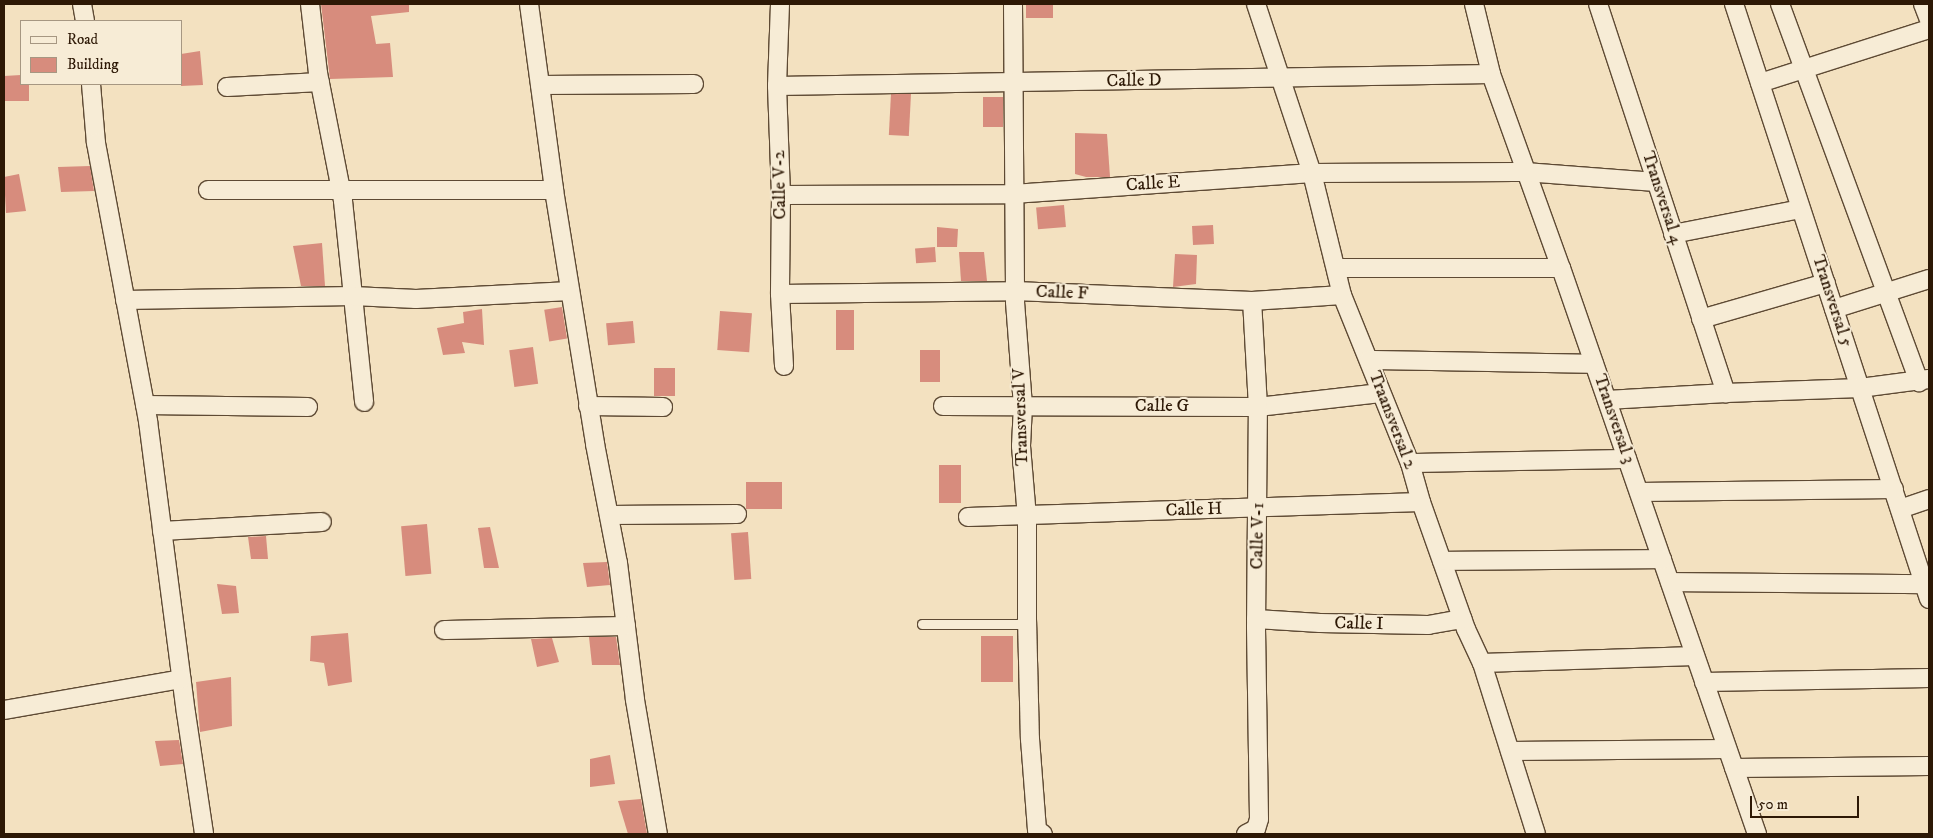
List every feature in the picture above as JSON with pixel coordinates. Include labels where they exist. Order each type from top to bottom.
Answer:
[{"type":"street","points":[[82,4],[85,20]]},
{"type":"street","points":[[310,4],[320,82],[341,188],[364,402]]},
{"type":"street","points":[[529,4],[554,190],[588,406],[618,563],[636,700],[658,834]]},
{"type":"street","name":"Calle V-2","points":[[780,4],[777,86],[781,195],[780,294],[784,366]]},
{"type":"street","name":"Transversal V","points":[[1013,4],[1012,83],[1015,291],[1023,405],[1021,446],[1027,516],[1030,739],[1040,832]]},
{"type":"street","name":"Traansversal 2","points":[[1256,4],[1312,173],[1342,295],[1410,463],[1420,502],[1462,619],[1482,663],[1536,834]]},
{"type":"street","name":"Transversal 3","points":[[1474,4],[1491,74],[1561,268],[1757,834]]},
{"type":"street","name":"Transversal 4","points":[[1598,4],[1726,393]]},
{"type":"street","name":"Transversal 5","points":[[1734,4],[1927,591]]},
{"type":"street","points":[[1607,400],[1860,388],[1924,380],[1886,293],[1780,4]]},
{"type":"street","points":[[1923,4],[1929,20]]},
{"type":"street","points":[[1760,83],[1929,29]]},
{"type":"street","name":"Calle D","points":[[777,86],[1491,74]]},
{"type":"street","points":[[228,87],[320,82]]},
{"type":"street","points":[[540,85],[694,84]]},
{"type":"street","points":[[90,85],[96,143],[145,405],[181,678],[204,834]]},
{"type":"street","name":"Calle E","points":[[781,195],[1013,194],[1312,173],[1525,172],[1656,182]]},
{"type":"street","points":[[208,190],[341,188],[418,191],[554,190]]},
{"type":"street","points":[[1673,234],[1801,209]]},
{"type":"street","points":[[1336,268],[1561,268]]},
{"type":"street","points":[[1834,309],[1929,279]]},
{"type":"street","points":[[1701,319],[1826,283]]},
{"type":"street","points":[[125,300],[353,296],[416,299],[570,291]]},
{"type":"street","name":"Calle F","points":[[780,294],[1015,291],[1252,301],[1342,295]]},
{"type":"street","name":"Calle V-1","points":[[1246,834],[1256,829],[1259,819],[1256,619],[1259,508],[1258,407],[1252,301]]},
{"type":"street","points":[[1369,360],[1594,364]]},
{"type":"street","name":"Calle G","points":[[944,406],[1258,407],[1380,392]]},
{"type":"street","points":[[145,405],[308,407]]},
{"type":"street","points":[[588,406],[663,407]]},
{"type":"street","points":[[1410,463],[1627,459]]},
{"type":"street","points":[[1638,492],[1894,490]]},
{"type":"street","points":[[1900,509],[1929,499]]},
{"type":"street","name":"Calle H","points":[[968,517],[1420,502]]},
{"type":"street","points":[[609,515],[737,514]]},
{"type":"street","points":[[162,531],[322,522]]},
{"type":"street","points":[[1442,562],[1662,559]]},
{"type":"street","points":[[1670,582],[1927,591]]},
{"type":"street","name":"Calle I","points":[[1256,619],[1320,623],[1428,625],[1462,619]]},
{"type":"street","points":[[444,630],[626,626]]},
{"type":"street","points":[[1482,663],[1695,656]]},
{"type":"street","points":[[4,710],[181,678]]},
{"type":"street","points":[[1704,682],[1929,678]]},
{"type":"street","points":[[1510,751],[1727,749]]},
{"type":"street","points":[[1734,768],[1929,766]]},
{"type":"lane","points":[[922,624],[1027,624]]},
{"type":"building","points":[[321,4],[409,4],[409,12],[371,16],[376,44],[390,43],[393,77],[330,79]]},
{"type":"building","points":[[1026,4],[1053,4],[1053,18],[1026,18]]},
{"type":"building","points":[[200,51],[203,85],[181,86],[182,54]]},
{"type":"building","points":[[20,75],[20,85],[29,85],[29,101],[4,101],[4,76]]},
{"type":"building","points":[[891,93],[911,94],[909,136],[889,135]]},
{"type":"building","points":[[983,97],[1003,97],[1003,127],[983,127]]},
{"type":"building","points":[[1075,133],[1107,134],[1110,177],[1086,177],[1075,174]]},
{"type":"building","points":[[90,166],[94,191],[61,192],[58,167]]},
{"type":"building","points":[[19,174],[26,211],[6,213],[4,177]]},
{"type":"building","points":[[1064,205],[1066,227],[1038,229],[1036,207]]},
{"type":"building","points":[[1213,225],[1214,244],[1193,245],[1192,226]]},
{"type":"building","points":[[937,227],[958,229],[957,247],[937,247]]},
{"type":"building","points":[[322,243],[325,286],[301,286],[293,246]]},
{"type":"building","points":[[935,247],[936,262],[916,263],[915,248]]},
{"type":"building","points":[[959,252],[984,252],[987,281],[961,281]]},
{"type":"building","points":[[1175,254],[1197,255],[1196,284],[1173,287]]},
{"type":"building","points":[[562,307],[567,339],[549,341],[544,310]]},
{"type":"building","points":[[482,309],[484,345],[462,342],[465,353],[443,355],[437,328],[464,323],[463,312]]},
{"type":"building","points":[[836,310],[854,310],[854,350],[836,350]]},
{"type":"building","points":[[720,311],[752,313],[749,352],[717,350]]},
{"type":"building","points":[[633,321],[635,343],[608,345],[606,323]]},
{"type":"building","points":[[533,347],[538,384],[514,387],[509,350]]},
{"type":"building","points":[[920,350],[940,350],[940,382],[920,382]]},
{"type":"building","points":[[654,368],[675,368],[675,396],[654,396]]},
{"type":"building","points":[[939,465],[961,465],[961,503],[939,503]]},
{"type":"building","points":[[746,482],[782,482],[782,509],[746,509]]},
{"type":"building","points":[[427,524],[431,574],[405,576],[401,526]]},
{"type":"building","points":[[490,527],[499,568],[484,568],[478,528]]},
{"type":"building","points":[[748,532],[751,579],[734,580],[731,533]]},
{"type":"building","points":[[266,536],[268,559],[251,559],[248,537]]},
{"type":"building","points":[[607,562],[610,585],[587,587],[583,563]]},
{"type":"building","points":[[217,584],[236,586],[239,613],[222,614]]},
{"type":"building","points":[[348,633],[352,682],[328,686],[324,663],[310,661],[311,636]]},
{"type":"building","points":[[981,636],[1013,636],[1013,682],[981,682]]},
{"type":"building","points":[[589,637],[616,637],[620,665],[592,665]]},
{"type":"building","points":[[552,638],[559,662],[537,667],[531,639]]},
{"type":"building","points":[[231,677],[232,726],[200,732],[196,682]]},
{"type":"building","points":[[179,740],[183,764],[160,766],[155,741]]},
{"type":"building","points":[[610,755],[615,784],[590,787],[590,759]]},
{"type":"building","points":[[641,799],[647,834],[628,834],[618,801]]}]
